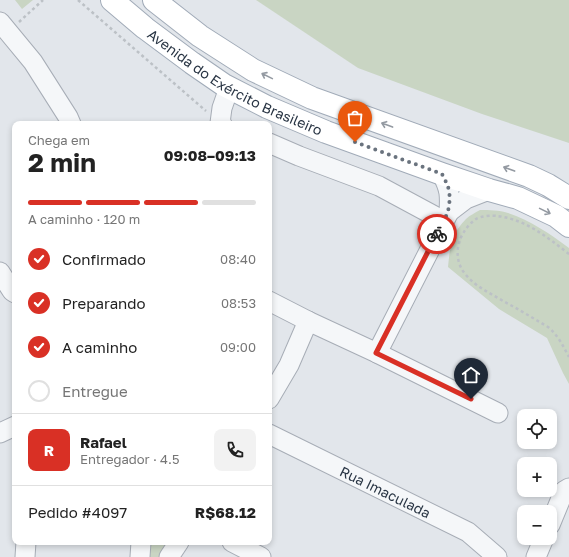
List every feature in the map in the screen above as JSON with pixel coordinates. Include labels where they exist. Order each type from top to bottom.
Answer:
[{"type":"main road","name":"Avenida do Exército Brasileiro","points":[[112,0],[145,28],[186,59],[229,88],[267,107],[326,132],[442,174],[518,198],[556,216],[569,226]]},
{"type":"main road","name":"Avenida do Exército Brasileiro","points":[[154,0],[200,36],[253,70],[312,98],[529,176],[548,185],[569,198]]},
{"type":"main road","points":[[518,198],[548,185]]},
{"type":"street","points":[[4,27],[33,62],[70,121]]},
{"type":"street","points":[[221,121],[222,108],[229,88]]},
{"type":"street","points":[[272,145],[379,186],[446,216]]},
{"type":"street","points":[[376,353],[446,216],[450,198],[448,186],[442,174]]},
{"type":"street","points":[[446,216],[466,199],[489,190]]},
{"type":"street","points":[[0,272],[10,293]]},
{"type":"street","points":[[272,303],[498,413]]},
{"type":"street","points":[[272,394],[289,365],[308,321]]},
{"type":"street","points":[[0,433],[12,427]]},
{"type":"street","name":"Rua Imaculada","points":[[272,435],[468,532],[497,557]]},
{"type":"street","points":[[557,508],[564,491],[569,488]]},
{"type":"street","points":[[25,557],[26,545]]},
{"type":"street","points":[[140,557],[141,545]]},
{"type":"street","points":[[169,557],[177,545]]},
{"type":"street","points":[[238,545],[261,557]]},
{"type":"street","points":[[536,557],[541,545]]},
{"type":"path","points":[[4,27],[43,0]]},
{"type":"path","points":[[78,0],[218,121]]},
{"type":"path","points":[[569,254],[543,234],[523,223],[496,216],[478,218],[464,230],[457,249],[459,264],[465,274],[477,286],[548,327],[562,343],[569,357]]},
{"type":"path","points":[[456,236],[460,239]]},
{"type":"green space","points":[[15,0],[33,0],[22,9]]},
{"type":"green space","points":[[256,0],[569,0],[569,143],[482,114],[358,68]]},
{"type":"green space","points":[[480,210],[501,211],[524,219],[569,248],[569,384],[547,338],[499,309],[448,267],[452,241],[457,230],[471,215]]},
{"type":"green space","points":[[146,545],[167,545],[161,557],[146,557]]},
{"type":"way so far","points":[[355,142],[442,174],[448,186],[450,198],[448,212],[437,234]]},
{"type":"route","points":[[437,234],[376,353],[471,399]]}]
